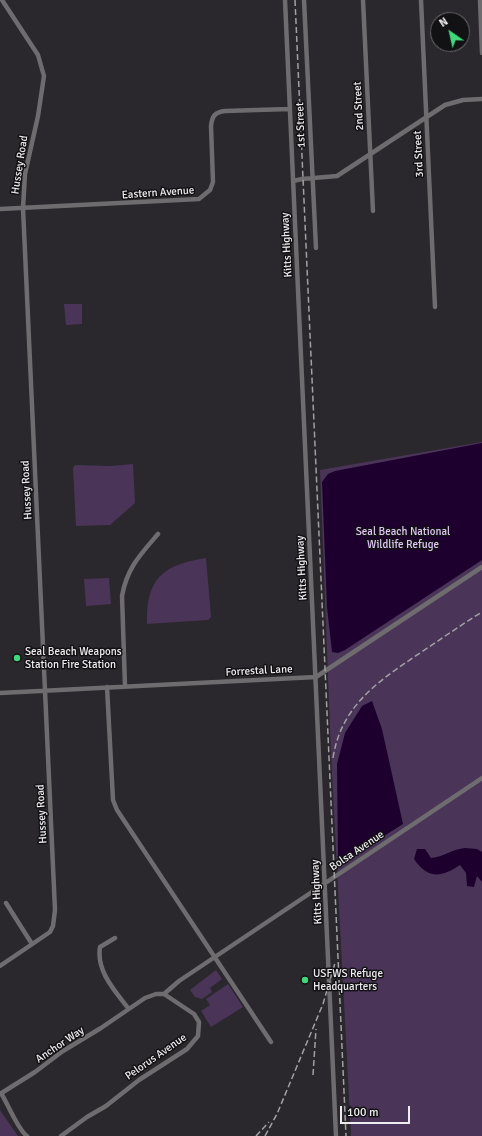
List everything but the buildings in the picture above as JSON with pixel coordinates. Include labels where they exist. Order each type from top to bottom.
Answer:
[{"type":"street","name":"Hussey Road","points":[[0,966],[50,932],[55,919],[23,208],[25,174],[38,116],[44,76],[38,55],[2,0]]},
{"type":"street","name":"Kitts Highway","points":[[284,0],[336,1136]]},
{"type":"street","name":"1st Street","points":[[304,0],[316,248]]},
{"type":"street","name":"2nd Street","points":[[363,0],[373,211]]},
{"type":"street","name":"3rd Street","points":[[421,0],[435,307]]},
{"type":"street","points":[[480,0],[482,53]]},
{"type":"street","points":[[293,181],[337,176],[371,155],[426,115],[452,102],[482,99]]},
{"type":"street","name":"Eastern Avenue","points":[[0,209],[199,200],[210,190],[213,182],[211,126],[212,119],[215,114],[225,111],[289,109]]},
{"type":"street","points":[[125,686],[122,596],[124,582],[136,560],[158,534]]},
{"type":"street","points":[[316,677],[482,567]]},
{"type":"street","name":"Forrestal Lane","points":[[1,692],[316,677]]},
{"type":"street","points":[[107,687],[113,800],[122,819],[213,958],[272,1042]]},
{"type":"street","name":"Bolsa Avenue","points":[[164,994],[170,987],[482,778]]},
{"type":"street","points":[[6,903],[32,944]]},
{"type":"street","points":[[115,938],[100,947],[100,959],[106,976],[128,1008],[145,998],[156,994],[164,994]]},
{"type":"street","name":"Pelorus Avenue","points":[[61,1136],[87,1117],[106,1106],[139,1080],[183,1053],[196,1041],[200,1029],[197,1018],[191,1011],[164,994]]},
{"type":"street","name":"Anchor Way","points":[[0,1093],[35,1072],[63,1051],[101,1028],[128,1008]]},
{"type":"street","points":[[0,1093],[13,1112],[17,1124],[27,1136]]},
{"type":"green space","points":[[64,304],[82,304],[82,324],[66,325]]},
{"type":"green space","name":"Seal Beach National Wildlife Refuge","points":[[482,442],[482,1136],[351,1136],[331,754],[320,470]]},
{"type":"green space","points":[[133,464],[135,503],[110,525],[76,526],[73,468],[75,465],[111,466]]},
{"type":"green space","points":[[206,558],[211,617],[208,620],[147,624],[147,609],[150,596],[154,585],[160,577],[168,570],[178,565]]},
{"type":"green space","points":[[109,578],[111,604],[86,606],[84,579]]},
{"type":"green space","points":[[216,970],[222,979],[210,988],[212,992],[202,999],[195,997],[190,990]]},
{"type":"green space","points":[[228,984],[243,1007],[211,1027],[201,1011],[210,1005],[206,999]]},
{"type":"green space","points":[[0,1110],[18,1136],[0,1136]]},
{"type":"shaded area","points":[[482,443],[482,560],[345,650],[338,653],[332,652],[327,607],[322,482],[328,474],[335,471]]},
{"type":"shaded area","points":[[372,701],[382,729],[403,824],[343,862],[338,861],[337,764],[345,733],[362,706]]},
{"type":"shaded area","points":[[465,848],[477,849],[482,852],[482,882],[477,876],[474,887],[467,886],[466,873],[460,865],[447,872],[436,874],[430,873],[419,866],[414,859],[417,849],[425,849],[431,858]]},
{"type":"railway","points":[[295,0],[346,1136]]},
{"type":"railway","points":[[333,758],[337,739],[344,723],[364,696],[405,663],[482,612]]},
{"type":"railway","points":[[265,1136],[277,1114],[323,1004],[335,963]]},
{"type":"railway","points":[[313,1075],[316,1029]]},
{"type":"railway","points":[[256,1136],[269,1122]]},
{"type":"place","name":"Seal Beach Weapons Station Fire Station","points":[[17,658]]},
{"type":"place","name":"USFWS Refuge Headquarters","points":[[305,980]]}]
